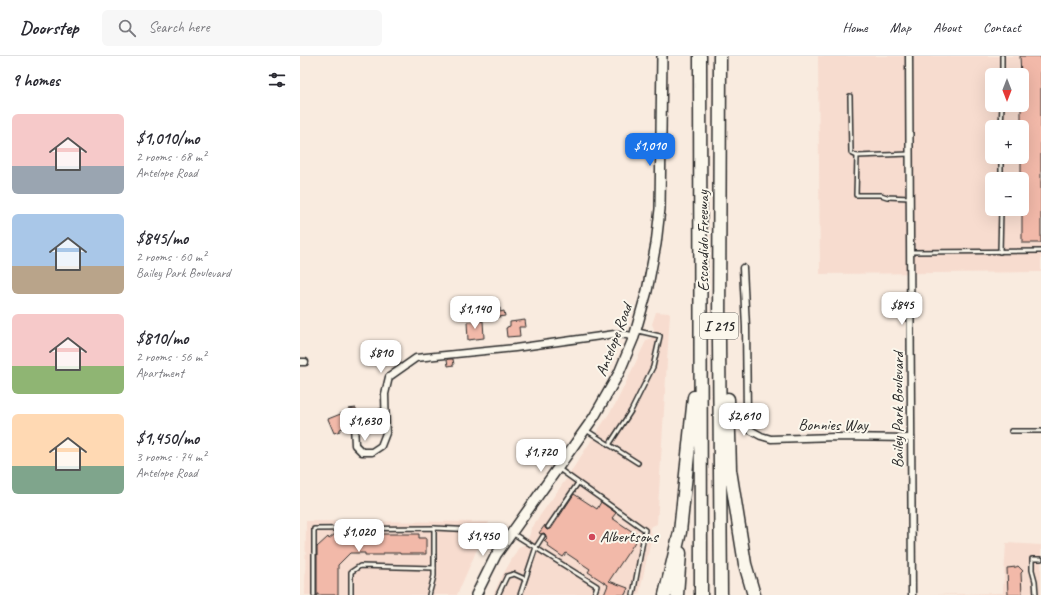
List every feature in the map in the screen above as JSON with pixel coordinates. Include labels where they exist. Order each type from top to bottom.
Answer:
[{"type":"highway","name":"Escondido Freeway","points":[[700,56],[701,595]]},
{"type":"highway","name":"Escondido Freeway","points":[[720,56],[719,339],[721,595]]},
{"type":"highway","points":[[677,595],[680,532],[700,338]]},
{"type":"highway","points":[[719,339],[727,384],[730,470],[745,564],[754,595]]},
{"type":"highway","points":[[665,595],[680,532]]},
{"type":"highway","points":[[721,557],[728,574],[728,595]]},
{"type":"main road","name":"Antelope Road","points":[[476,595],[496,555],[594,417],[619,373],[635,333],[647,291],[656,244],[660,209],[662,56]]},
{"type":"street","name":"Bailey Park Boulevard","points":[[909,56],[912,595]]},
{"type":"street","name":"Bonnies Way","points":[[743,268],[746,327],[747,415],[750,430],[761,436],[771,438],[911,438]]},
{"type":"street","points":[[385,411],[354,424],[355,445],[362,452],[372,452],[380,446],[386,433],[385,394],[389,377],[416,358],[515,348],[615,334],[627,335],[635,333]]},
{"type":"lane","points":[[1002,56],[1002,68]]},
{"type":"lane","points":[[850,96],[850,153],[857,156],[910,154]]},
{"type":"lane","points":[[857,156],[856,195],[881,195],[887,197],[910,198]]},
{"type":"lane","points":[[1000,252],[1001,216]]},
{"type":"lane","points":[[910,252],[1041,251]]},
{"type":"lane","points":[[610,445],[631,411],[653,367],[660,336],[635,333]]},
{"type":"lane","points":[[585,430],[638,463]]},
{"type":"lane","points":[[1011,431],[1041,431]]},
{"type":"lane","points":[[558,468],[645,530],[633,595]]},
{"type":"lane","points":[[548,527],[578,482]]},
{"type":"lane","points":[[314,595],[314,529],[434,528],[476,530],[502,546]]},
{"type":"lane","points":[[429,595],[434,576],[434,528]]},
{"type":"lane","points":[[512,532],[598,586],[594,595]]},
{"type":"lane","points":[[520,595],[536,547],[543,536]]},
{"type":"lane","points":[[1036,595],[1032,570],[1032,559],[1041,559]]},
{"type":"lane","points":[[351,595],[350,572],[360,566],[434,568]]},
{"type":"lane","points":[[498,595],[507,576],[514,574],[526,579]]},
{"type":"shaded area","points":[[818,56],[1041,56],[1041,272],[820,274]]},
{"type":"shaded area","points":[[656,312],[670,313],[657,524],[650,527],[652,535],[639,595],[493,595],[519,547],[524,545],[530,534],[531,528],[564,482],[616,403],[646,341],[652,337],[654,329],[652,324]]},
{"type":"shaded area","points":[[306,521],[489,522],[457,595],[305,595]]},
{"type":"shaded area","points":[[1006,543],[1041,545],[1041,595],[929,595],[1003,593]]},
{"type":"building","points":[[1020,56],[1041,56],[1041,243],[1022,243],[1022,216],[1029,216],[1029,172],[1021,172],[1021,164],[1029,164],[1029,120],[1021,120],[1021,112],[1029,112],[1029,68],[1021,68]]},
{"type":"building","points":[[500,308],[500,312],[504,311],[505,316],[492,318],[492,313],[495,312],[495,309]]},
{"type":"building","points":[[525,320],[526,327],[519,327],[520,336],[507,337],[506,328],[510,326],[510,322]]},
{"type":"building","points":[[483,321],[484,338],[468,340],[467,322]]},
{"type":"building","points":[[447,359],[453,359],[454,365],[448,366]]},
{"type":"building","points":[[356,408],[357,418],[345,419],[347,425],[343,426],[340,431],[334,433],[328,419],[348,411],[348,409]]},
{"type":"building","name":"Albertsons","points":[[574,494],[597,509],[601,502],[616,513],[612,518],[639,536],[609,581],[628,588],[625,595],[604,595],[608,585],[588,572],[590,569],[566,553],[563,557],[547,546],[548,544],[544,541],[547,538],[545,534],[539,533],[545,525],[547,530],[551,529]]},
{"type":"building","points":[[335,534],[419,534],[419,538],[426,538],[426,554],[383,553],[383,555],[365,555],[365,553],[350,553],[338,565],[338,595],[317,595],[317,547],[328,537],[329,539]]},
{"type":"building","points":[[1018,566],[1023,571],[1021,573],[1022,595],[1008,595],[1007,568]]},
{"type":"place","name":"Albertsons","points":[[592,537]]}]
